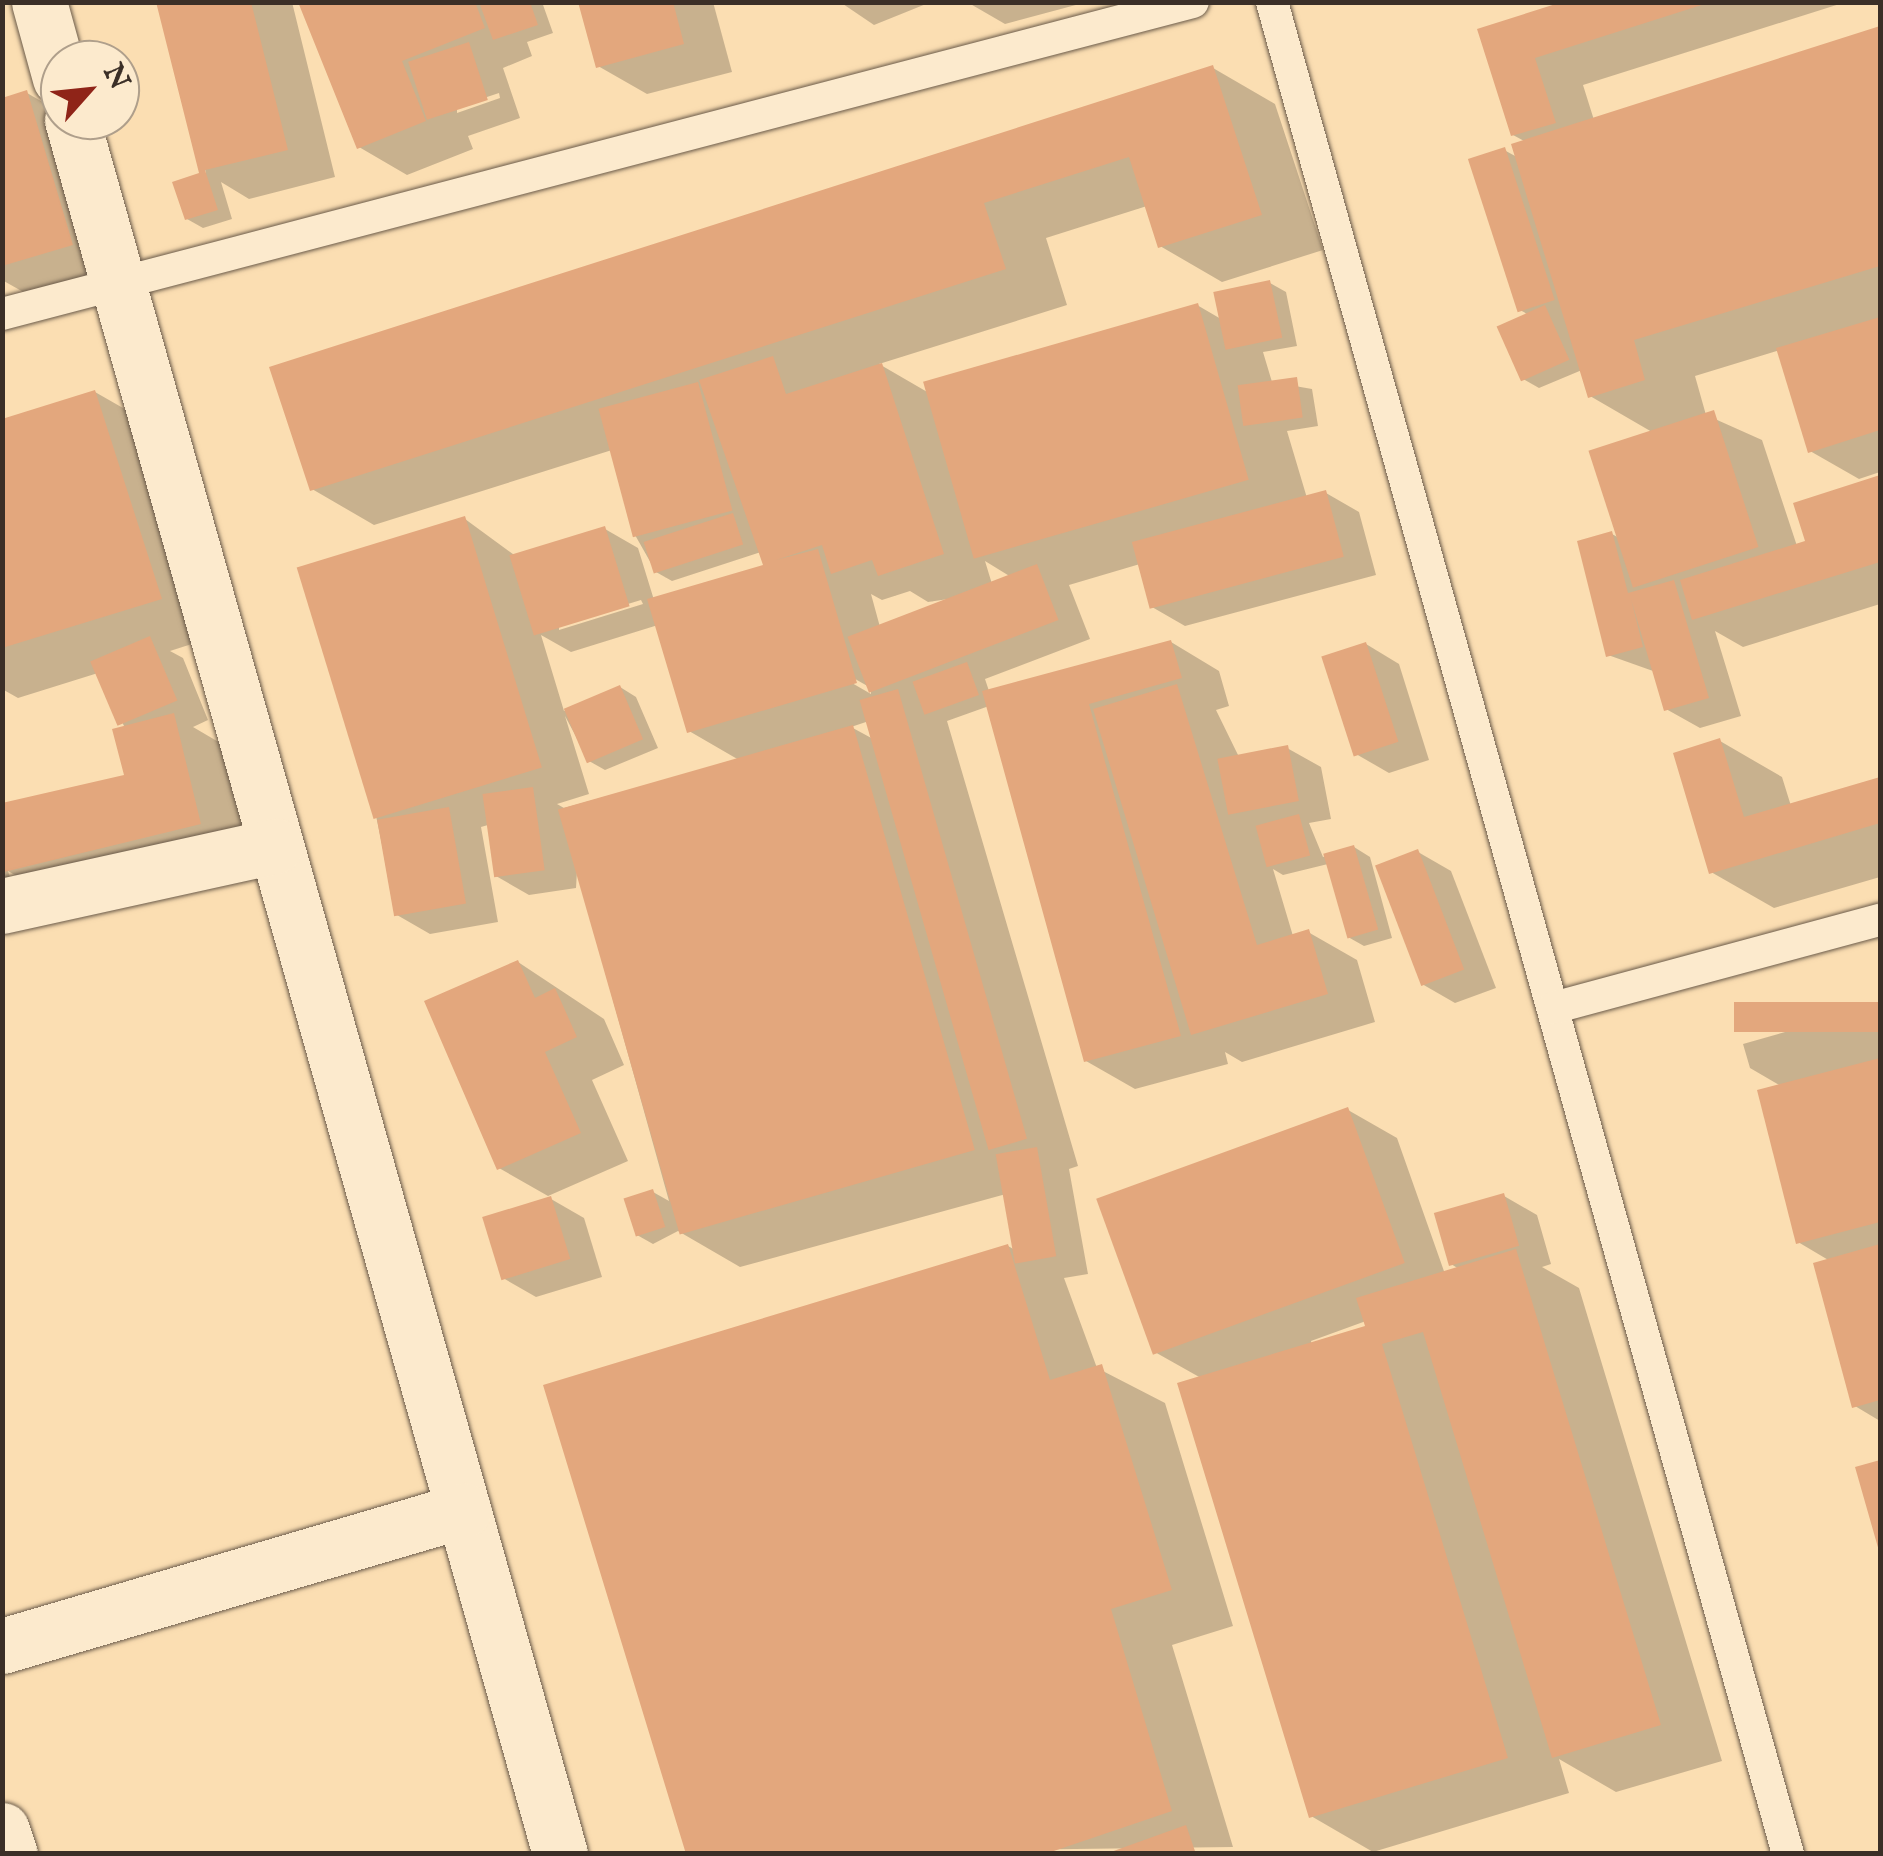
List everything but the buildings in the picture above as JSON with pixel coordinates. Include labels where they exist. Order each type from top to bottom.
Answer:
[{"type":"street","points":[[38,2],[49,40]]},
{"type":"street","points":[[78,140],[560,1854]]},
{"type":"street","points":[[2,906],[276,846]]},
{"type":"street","points":[[2,1646],[463,1510]]},
{"type":"street","points":[[2,1830],[10,1854]]},
{"type":"lane","points":[[2,314],[1193,2]]},
{"type":"lane","points":[[1272,2],[1788,1854]]},
{"type":"lane","points":[[1552,1008],[1880,920]]}]
